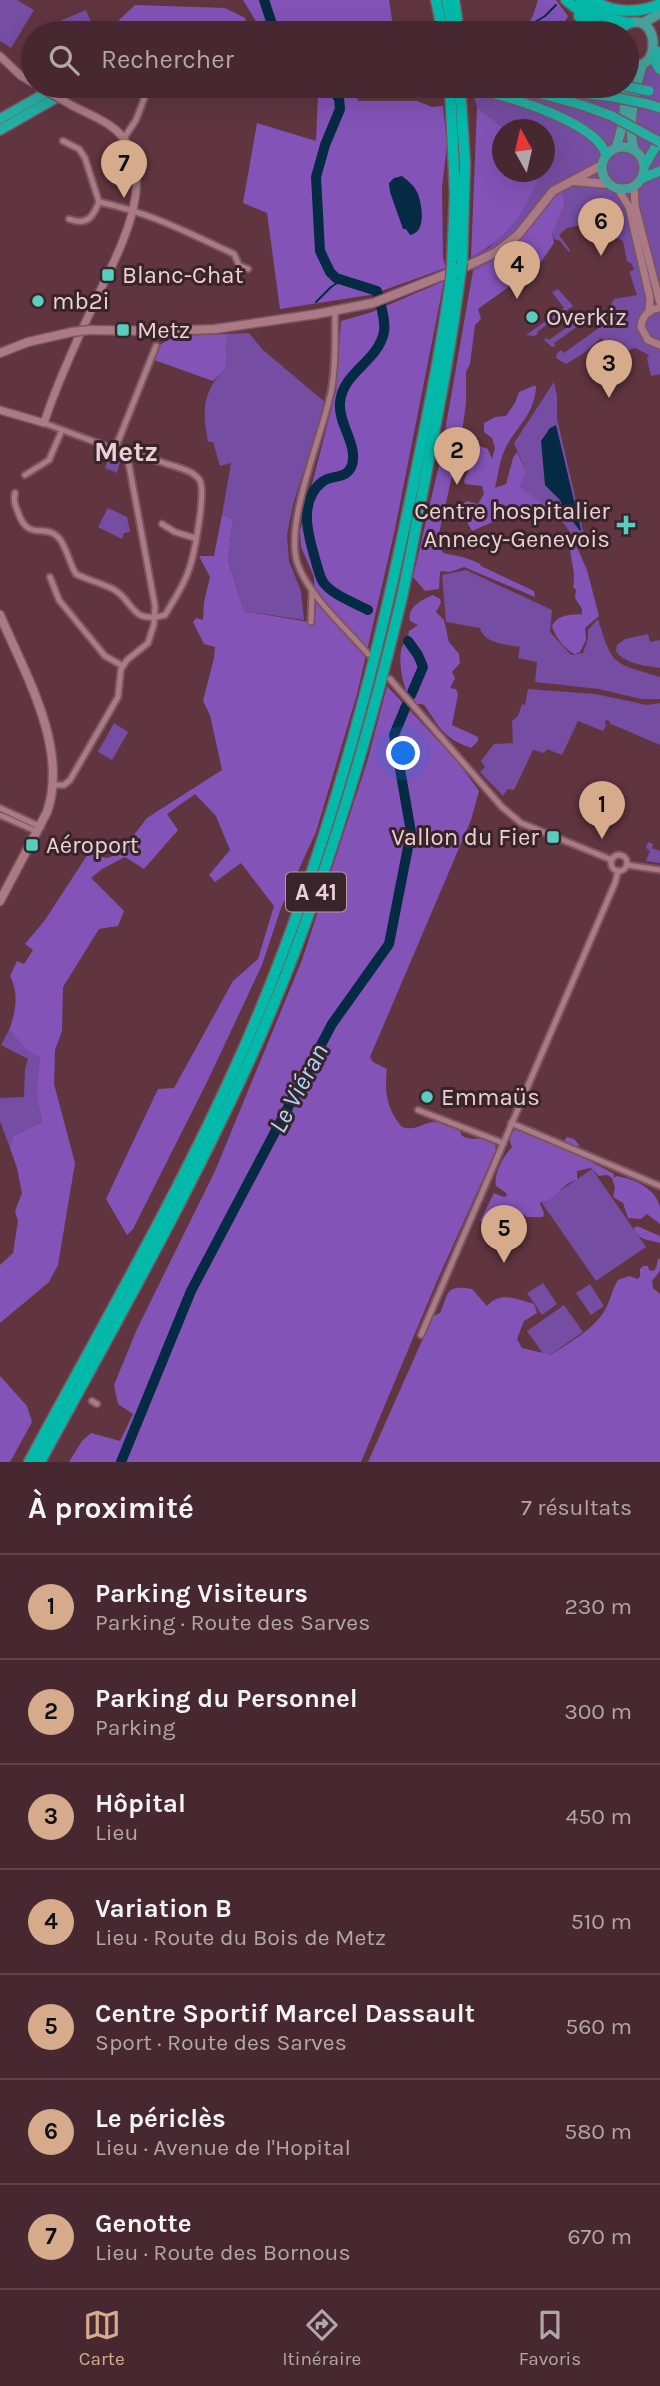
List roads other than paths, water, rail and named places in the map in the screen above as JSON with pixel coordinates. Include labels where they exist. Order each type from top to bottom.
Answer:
[{"type":"highway","points":[[436,0],[440,21]]},
{"type":"highway","points":[[447,0],[451,21]]},
{"type":"highway","points":[[454,0],[457,21]]},
{"type":"highway","points":[[582,0],[601,14],[623,21]]},
{"type":"highway","points":[[592,0],[604,6],[628,11],[644,10],[660,4]]},
{"type":"highway","points":[[567,1],[584,21]]},
{"type":"highway","points":[[567,1],[593,21]]},
{"type":"highway","points":[[657,56],[660,70]]},
{"type":"highway","points":[[639,89],[660,94]]},
{"type":"highway","points":[[0,119],[37,98]]},
{"type":"highway","points":[[0,130],[56,98]]},
{"type":"highway","name":"A 41","points":[[451,98],[457,264]]},
{"type":"highway","name":"A 41","points":[[29,1462],[206,1130],[281,958],[319,855],[343,777],[390,597],[455,277],[465,187],[460,98]]},
{"type":"highway","points":[[507,98],[528,104],[574,125],[598,140],[606,155]]},
{"type":"highway","points":[[559,98],[612,116],[660,143],[653,149],[645,165]]},
{"type":"highway","points":[[618,98],[660,108]]},
{"type":"highway","points":[[643,178],[660,171]]},
{"type":"highway","name":"A 41","points":[[40,1462],[214,1136],[253,1053],[327,860],[353,779],[401,600],[444,386],[455,277]]},
{"type":"main road","points":[[643,23],[660,13]]},
{"type":"main road","points":[[639,23],[658,31],[657,56],[642,66],[639,76]]},
{"type":"main road","points":[[616,148],[623,124],[625,98]]},
{"type":"main road","points":[[634,149],[631,132],[635,98]]},
{"type":"main road","points":[[571,181],[608,184],[618,189],[634,187],[643,178],[645,165],[634,149],[623,146],[606,155],[602,165],[608,184]]},
{"type":"main road","points":[[0,353],[28,342],[72,332],[206,330],[335,311],[386,299],[475,263],[503,248],[518,235],[549,194],[559,186],[602,165]]},
{"type":"main road","points":[[0,615],[48,732],[53,761],[50,805],[0,901]]},
{"type":"street","points":[[2,59],[21,74]]},
{"type":"street","points":[[44,423],[125,237],[133,209],[134,169],[124,138],[106,124],[59,98]]},
{"type":"street","points":[[124,138],[136,120],[144,98]]},
{"type":"street","points":[[63,141],[79,149],[85,158],[99,202],[93,217],[87,221],[76,222],[69,219]]},
{"type":"street","points":[[634,187],[635,206],[660,303]]},
{"type":"street","points":[[618,189],[629,207],[650,298],[649,312]]},
{"type":"street","points":[[99,202],[133,209],[165,220],[234,254],[239,265],[248,270]]},
{"type":"street","points":[[660,308],[649,312],[642,320],[643,333],[648,341],[660,345]]},
{"type":"street","points":[[335,311],[332,388],[299,506],[297,561],[312,590],[368,654]]},
{"type":"street","points":[[115,449],[156,346]]},
{"type":"street","points":[[0,410],[115,449],[125,456],[149,569],[155,617],[150,640],[123,666],[118,676],[118,696],[75,772],[66,784],[53,785]]},
{"type":"street","points":[[26,475],[49,460],[62,430]]},
{"type":"street","points":[[15,494],[13,500],[23,525],[32,531],[49,533],[59,538],[76,574],[115,590],[136,613],[155,617],[165,615],[190,569],[202,496],[201,482],[197,476],[141,456],[125,456]]},
{"type":"street","points":[[162,524],[174,532],[195,538]]},
{"type":"street","points":[[50,577],[59,600],[105,656],[123,666]]},
{"type":"street","points":[[311,622],[312,590]]},
{"type":"street","points":[[390,678],[502,807],[521,823],[612,860]]},
{"type":"street","points":[[0,808],[39,829]]},
{"type":"street","points":[[0,815],[39,829]]},
{"type":"street","points":[[617,855],[623,856],[627,865],[624,870],[618,871],[612,867],[612,860],[617,855]]},
{"type":"street","points":[[627,865],[660,870]]},
{"type":"street","points":[[421,1335],[618,871]]},
{"type":"street","points":[[418,1110],[503,1143]]},
{"type":"street","points":[[511,1123],[660,1186]]},
{"type":"water","points":[[402,176],[417,191],[422,211],[419,229],[410,235],[403,229],[390,192],[389,183]]},
{"type":"water","points":[[556,425],[580,531],[560,500],[545,485],[541,441],[550,428]]},
{"type":"waterway","name":"Le Viéran","points":[[264,0],[271,21]]},
{"type":"waterway","points":[[537,21],[556,5]]},
{"type":"waterway","name":"Le Viéran","points":[[339,98],[340,109],[325,145],[316,177],[320,251],[330,272],[336,278],[377,291],[384,332],[375,351],[342,392],[340,411],[353,457],[350,470],[322,482],[314,490],[307,510],[307,520],[310,542],[323,582],[338,595],[368,610]]},
{"type":"waterway","points":[[316,302],[340,281]]},
{"type":"waterway","name":"Le Viéran","points":[[408,641],[423,667],[411,695]]},
{"type":"waterway","name":"Le Viéran","points":[[121,1462],[191,1291],[332,1024],[389,944],[411,832],[394,735],[406,706]]},
{"type":"place","name":"Genotte","points":[[124,198]]},
{"type":"place","name":"Le périclès","points":[[601,256]]},
{"type":"place","name":"Blanc-Chat","points":[[108,275]]},
{"type":"place","name":"Variation B","points":[[517,299]]},
{"type":"place","name":"mb2i","points":[[38,301]]},
{"type":"place","name":"Overkiz","points":[[532,317]]},
{"type":"place","name":"Metz","points":[[123,330]]},
{"type":"place","name":"Hôpital","points":[[609,398]]},
{"type":"place","name":"Parking du Personnel","points":[[457,485]]},
{"type":"place","name":"Centre hospitalier Annecy-Genevois","points":[[626,525]]},
{"type":"place","name":"Vallon du Fier","points":[[553,837]]},
{"type":"place","name":"Parking Visiteurs","points":[[602,839]]},
{"type":"place","name":"Aéroport","points":[[32,845]]},
{"type":"place","name":"Emmaüs","points":[[427,1097]]},
{"type":"place","name":"Centre Sportif Marcel Dassault","points":[[504,1263]]},
{"type":"district","name":"Metz","points":[[126,451]]}]
